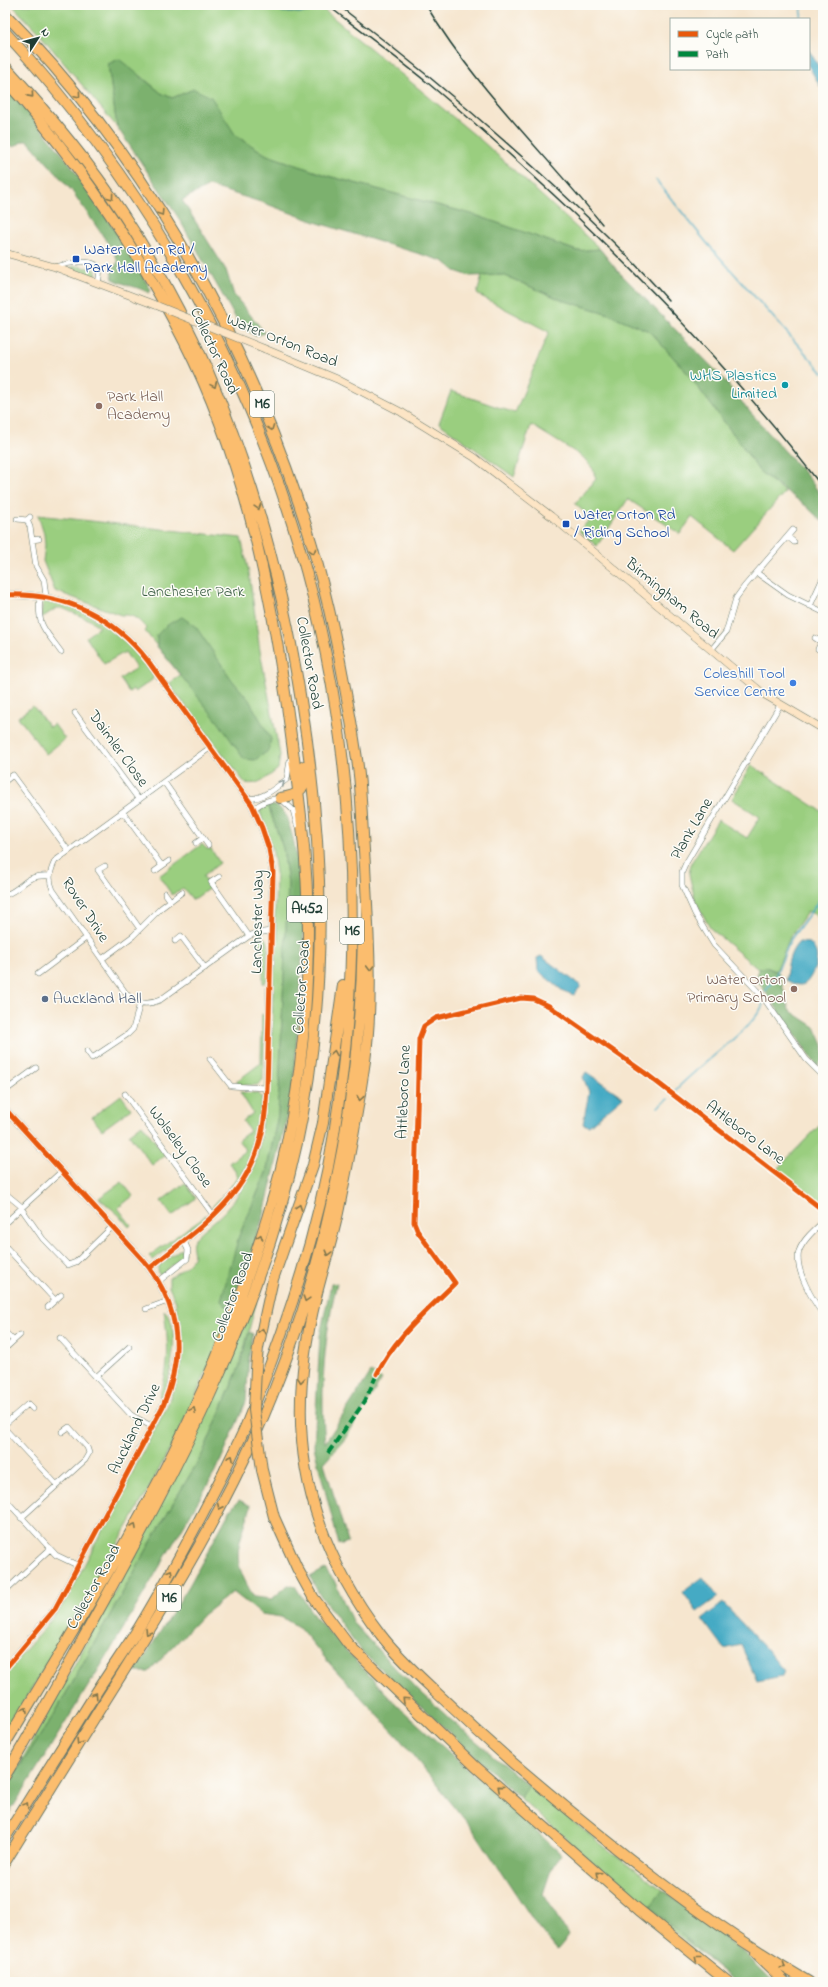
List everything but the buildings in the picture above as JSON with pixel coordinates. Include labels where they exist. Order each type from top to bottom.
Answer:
[{"type":"highway","name":"M6","points":[[5,14],[75,92],[102,125],[135,171],[172,231],[220,316],[261,401],[300,506],[334,628],[360,786],[364,860],[362,969],[355,1068],[336,1182],[325,1233],[291,1347],[254,1438],[208,1530],[146,1636],[5,1862]]},
{"type":"highway","name":"M6","points":[[5,32],[61,98],[119,171],[152,222],[189,284],[257,424],[283,492],[300,547],[315,605],[334,695],[348,812],[353,916],[347,1034],[333,1137],[320,1200],[304,1263],[279,1344],[247,1424],[199,1523],[138,1629],[5,1838]]},
{"type":"highway","name":"Collector Road","points":[[5,66],[68,139],[120,210],[161,278],[195,342],[228,417],[262,518],[285,613],[300,690],[310,759],[315,811],[320,932],[319,983],[314,1034],[296,1144],[277,1218],[261,1266],[218,1378],[152,1515],[5,1776]]},
{"type":"highway","name":"Collector Road","points":[[5,80],[72,160],[120,226],[186,344],[217,417],[235,467],[251,518],[263,565],[282,671],[298,793],[307,897],[308,930],[304,1033],[287,1141],[267,1216],[234,1312],[191,1414],[144,1509],[5,1744]]},
{"type":"highway","points":[[280,798],[298,793],[303,788],[305,778],[300,737],[300,690]]},
{"type":"highway","points":[[364,860],[371,966],[367,1044],[359,1099],[339,1208],[315,1301],[304,1358],[300,1389],[302,1445],[305,1471],[321,1528],[337,1566],[362,1609],[384,1639],[405,1662],[496,1748],[574,1814],[654,1877],[716,1921],[809,1982]]},
{"type":"highway","points":[[353,916],[323,1123],[313,1166],[274,1279],[258,1348],[254,1410],[262,1470],[274,1516],[296,1568],[313,1597],[348,1644],[475,1766],[639,1910],[728,1982]]},
{"type":"highway","points":[[5,1766],[30,1734]]},
{"type":"highway","points":[[716,1921],[758,1956],[785,1982]]},
{"type":"street","name":"Water Orton Road","points":[[5,252],[55,267],[98,283],[337,379],[401,412],[468,453],[509,483]]},
{"type":"street","points":[[55,267],[90,262],[97,266],[99,271],[98,283]]},
{"type":"street","name":"Birmingham Road","points":[[509,483],[712,649],[750,683],[780,705],[823,729]]},
{"type":"street","points":[[17,519],[29,519],[36,566],[44,580],[43,596],[39,612],[41,624],[61,652]]},
{"type":"street","points":[[712,649],[726,632],[736,598],[794,530]]},
{"type":"street","points":[[788,537],[794,542]]},
{"type":"street","points":[[32,540],[39,539]]},
{"type":"street","points":[[247,798],[256,798],[276,788],[287,779],[290,764],[263,565]]},
{"type":"street","points":[[757,573],[768,583],[823,612]]},
{"type":"street","points":[[810,606],[821,588],[822,580]]},
{"type":"street","name":"Lanchester Way","points":[[5,595],[43,596],[71,603],[90,611],[119,631],[140,652],[247,798],[254,809],[269,849],[273,872],[267,1088],[265,1121],[255,1158],[236,1193],[214,1216],[150,1268]]},
{"type":"street","points":[[814,638],[822,640],[818,648]]},
{"type":"street","name":"Plank Lane","points":[[780,705],[686,863],[682,872],[682,885],[695,914],[714,945],[763,997],[806,1059],[823,1076]]},
{"type":"street","name":"Daimler Close","points":[[76,713],[139,800]]},
{"type":"street","name":"Rover Drive","points":[[140,1003],[129,997],[86,938],[53,890],[50,882],[50,876],[55,861],[68,850],[123,812],[211,747]]},
{"type":"street","points":[[5,781],[13,776],[68,850]]},
{"type":"street","points":[[164,782],[208,845]]},
{"type":"street","points":[[254,809],[260,804],[280,798],[293,810],[296,815],[307,897]]},
{"type":"street","points":[[123,812],[162,866]]},
{"type":"street","points":[[196,843],[203,838]]},
{"type":"street","points":[[155,871],[169,861]]},
{"type":"street","points":[[105,866],[98,870],[140,929]]},
{"type":"street","points":[[5,895],[30,878],[38,875],[50,876]]},
{"type":"street","points":[[219,877],[211,882],[249,936]]},
{"type":"street","points":[[102,959],[140,929],[170,900],[182,892]]},
{"type":"street","points":[[165,893],[170,900]]},
{"type":"street","points":[[87,1051],[92,1058],[128,1034],[137,1020],[140,1003],[145,1004],[160,1000],[249,936],[256,933],[271,931]]},
{"type":"street","points":[[175,941],[181,936],[205,968]]},
{"type":"street","points":[[38,974],[86,938]]},
{"type":"street","name":"Attleboro Lane","points":[[377,1374],[385,1357],[409,1329],[455,1283],[418,1232],[414,1222],[419,1039],[424,1026],[436,1018],[508,1000],[521,998],[534,999],[562,1014],[645,1073],[823,1210]]},
{"type":"street","points":[[210,1059],[231,1086],[267,1088]]},
{"type":"street","points":[[5,1091],[36,1068]]},
{"type":"street","name":"Wolseley Close","points":[[125,1094],[214,1216]]},
{"type":"street","name":"Auckland Drive","points":[[5,1109],[150,1268],[159,1281],[168,1300],[176,1334],[176,1366],[168,1395],[153,1427],[79,1566],[51,1615],[5,1669]]},
{"type":"street","points":[[5,1122],[12,1116]]},
{"type":"street","points":[[5,1223],[62,1171]]},
{"type":"street","points":[[5,1193],[22,1208],[43,1239],[68,1265],[76,1262],[113,1226]]},
{"type":"street","points":[[823,1222],[803,1243],[798,1258],[805,1284],[823,1314]]},
{"type":"street","points":[[159,1281],[187,1259],[188,1250],[184,1241]]},
{"type":"street","points":[[5,1246],[55,1300]]},
{"type":"street","points":[[48,1307],[61,1295]]},
{"type":"street","points":[[146,1309],[168,1300]]},
{"type":"street","points":[[5,1332],[13,1340]]},
{"type":"street","points":[[8,1346],[20,1335]]},
{"type":"street","points":[[60,1338],[131,1415],[153,1427]]},
{"type":"street","points":[[96,1377],[129,1347]]},
{"type":"street","points":[[5,1424],[28,1404],[33,1409]]},
{"type":"street","points":[[21,1518],[85,1460],[89,1453],[88,1447],[69,1427],[62,1432]]},
{"type":"street","points":[[5,1429],[57,1485]]},
{"type":"street","points":[[5,1500],[50,1549],[61,1558],[79,1566]]},
{"type":"street","points":[[5,1591],[50,1549]]},
{"type":"green space","points":[[12,5],[273,5],[285,12],[324,10],[482,141],[600,249],[577,251],[475,215],[328,176],[267,155],[236,136],[224,118],[194,89],[172,98],[161,93],[141,76],[108,64],[117,127],[38,32]]},
{"type":"green space","points":[[119,59],[161,93],[172,98],[194,89],[211,97],[236,136],[267,155],[328,176],[475,215],[577,251],[600,249],[616,269],[721,376],[750,412],[808,477],[823,498],[823,522],[806,506],[759,471],[741,444],[684,369],[649,331],[606,313],[562,300],[503,275],[470,276],[455,271],[443,261],[318,223],[264,203],[209,186],[182,200],[226,270],[234,295],[265,333],[255,336],[239,324],[178,217],[117,127],[108,64]]},
{"type":"green space","points":[[5,85],[68,161],[125,245],[151,290],[149,293],[113,279],[111,271],[118,262],[114,252],[72,191],[28,141],[23,141],[14,147],[5,142]]},
{"type":"green space","points":[[74,266],[95,269],[97,275],[93,277],[70,268]]},
{"type":"green space","points":[[503,275],[562,300],[606,313],[649,331],[684,369],[741,444],[759,471],[785,492],[733,550],[692,517],[680,534],[628,499],[597,546],[579,531],[591,518],[575,504],[596,479],[593,469],[583,457],[531,425],[514,477],[439,423],[451,391],[515,413],[549,332],[477,294],[482,276]]},
{"type":"green space","name":"Lanchester Park","points":[[38,515],[241,538],[249,573],[260,651],[280,755],[278,769],[267,778],[259,782],[250,784],[245,783],[169,684],[180,675],[145,631],[147,629],[136,618],[121,615],[55,591],[43,561],[45,545],[44,534]]},
{"type":"green space","points":[[43,601],[60,603],[76,608],[92,616],[106,626],[133,649],[154,676],[152,680],[135,692],[133,689],[129,692],[120,679],[136,668],[125,652],[104,664],[86,637],[99,627],[92,621],[62,608],[57,608],[41,618]]},
{"type":"green space","points":[[182,617],[196,627],[232,680],[249,700],[271,739],[268,751],[255,760],[244,759],[219,723],[157,646],[157,635],[168,624]]},
{"type":"green space","points":[[33,706],[49,727],[54,724],[65,739],[46,754],[18,717]]},
{"type":"green space","points":[[751,765],[823,812],[823,919],[808,911],[790,937],[776,971],[766,967],[758,969],[710,928],[695,900],[689,874],[691,863],[718,820],[747,838],[760,817],[732,799]]},
{"type":"green space","points":[[268,805],[283,848],[288,883],[278,1115],[266,1173],[239,1236],[224,1305],[230,1307],[213,1355],[193,1401],[159,1470],[60,1643],[5,1732],[5,1673],[42,1631],[67,1598],[168,1404],[178,1373],[181,1341],[176,1317],[176,1302],[169,1287],[169,1278],[189,1264],[194,1255],[193,1241],[221,1215],[235,1199],[251,1172],[257,1158],[272,1031],[276,872],[273,852],[260,812],[262,807]]},
{"type":"green space","points":[[268,805],[278,806],[286,815],[293,838],[299,871],[304,930],[293,1093],[264,1214],[252,1251],[230,1307],[224,1305],[221,1300],[239,1236],[266,1173],[278,1115],[288,883],[283,848]]},
{"type":"green space","points":[[202,844],[207,849],[211,849],[220,863],[203,876],[211,887],[193,900],[183,888],[172,895],[159,876]]},
{"type":"green space","points":[[261,936],[267,940],[268,945],[267,980],[263,984],[263,947],[256,937]]},
{"type":"green space","points":[[766,967],[779,973],[789,1010],[815,1027],[823,1045],[823,1059],[817,1066],[757,980],[758,969]]},
{"type":"green space","points":[[262,1014],[265,1016],[263,1080],[257,1085],[238,1085],[237,1081],[261,1063]]},
{"type":"green space","points":[[240,1092],[257,1093],[262,1098],[257,1136],[249,1160],[238,1183],[227,1198],[214,1210],[211,1208],[230,1188],[238,1175],[229,1163],[246,1150],[238,1140],[250,1131],[243,1121],[253,1113]]},
{"type":"green space","points":[[121,1095],[131,1109],[102,1130],[92,1117]]},
{"type":"green space","points":[[823,1122],[823,1206],[777,1169]]},
{"type":"green space","points":[[142,1124],[165,1155],[152,1165],[129,1134]]},
{"type":"green space","points":[[122,1182],[133,1196],[118,1208],[131,1225],[129,1227],[119,1215],[99,1198]]},
{"type":"green space","points":[[185,1183],[196,1198],[172,1216],[161,1201]]},
{"type":"green space","points":[[206,1215],[207,1219],[153,1260],[149,1256]]},
{"type":"green space","points":[[179,1250],[183,1250],[185,1254],[161,1275],[159,1274],[158,1269],[161,1263]]},
{"type":"green space","points":[[337,1283],[329,1322],[324,1363],[323,1403],[325,1443],[371,1372],[382,1379],[345,1439],[324,1463],[348,1542],[339,1545],[314,1447],[320,1335],[331,1284]]},
{"type":"green space","points":[[255,1298],[256,1303],[240,1365],[202,1455],[173,1503],[55,1713],[13,1776],[142,1541],[173,1481],[230,1360]]},
{"type":"green space","points":[[164,1310],[169,1317],[172,1327],[173,1352],[169,1378],[163,1397],[159,1396],[163,1385],[168,1353]]},
{"type":"green space","points":[[249,1332],[253,1334],[249,1357],[246,1402],[217,1469],[110,1651],[5,1820],[5,1789],[55,1713],[173,1503],[202,1455],[240,1365]]},
{"type":"green space","points":[[239,1500],[251,1506],[242,1533],[238,1552],[241,1572],[254,1597],[272,1599],[288,1585],[295,1586],[314,1616],[398,1706],[561,1854],[550,1873],[543,1894],[569,1936],[557,1950],[537,1926],[477,1835],[399,1738],[330,1664],[300,1628],[281,1617],[261,1614],[233,1592],[204,1614],[149,1672],[135,1672],[189,1586],[231,1509]]},
{"type":"green space","points":[[325,1569],[334,1580],[353,1623],[397,1670],[450,1719],[529,1786],[520,1798],[360,1650],[318,1592],[310,1577]]},
{"type":"green space","points":[[529,1786],[606,1848],[663,1890],[650,1907],[727,1975],[646,1909],[520,1798]]},
{"type":"green space","points":[[663,1890],[738,1947],[774,1982],[736,1982],[727,1975],[650,1907]]},
{"type":"water","points":[[273,5],[344,5],[303,13],[282,12]]},
{"type":"water","points":[[810,52],[823,74],[823,91],[810,69]]},
{"type":"water","points":[[799,942],[810,943],[815,950],[817,957],[813,972],[808,981],[802,985],[786,980],[791,955]]},
{"type":"water","points":[[541,956],[581,986],[574,995],[563,991],[538,971],[537,958]]},
{"type":"water","points":[[586,1072],[623,1097],[589,1126],[583,1124],[589,1092],[583,1077]]},
{"type":"water","points":[[703,1577],[718,1597],[697,1612],[683,1592]]},
{"type":"water","points":[[723,1603],[766,1649],[784,1671],[782,1676],[757,1681],[741,1645],[724,1649],[702,1619]]},
{"type":"waterway","points":[[801,18],[802,5]]},
{"type":"waterway","points":[[656,180],[706,242],[823,373]]},
{"type":"waterway","points":[[765,992],[775,977],[791,939],[823,895]]},
{"type":"waterway","points":[[675,1091],[683,1082],[752,1021],[760,1010],[763,1001]]},
{"type":"waterway","points":[[658,1107],[668,1099]]},
{"type":"railway","points":[[327,5],[447,99],[519,163],[606,244],[703,345],[765,415],[823,488]]},
{"type":"railway","points":[[338,5],[396,50],[507,143],[603,232],[643,272],[668,300]]},
{"type":"railway","points":[[426,5],[445,35],[487,91],[602,224]]},
{"type":"marked path","points":[[328,1453],[365,1401],[377,1374]]},
{"type":"cycle path","points":[[5,595],[27,595],[47,598],[85,610],[102,619],[134,645],[148,661],[252,805],[269,849],[273,872],[267,1088],[261,1137],[254,1159],[244,1179],[232,1196],[218,1212],[150,1268]]},
{"type":"cycle path","points":[[377,1374],[392,1349],[402,1337],[455,1283],[418,1232],[414,1222],[419,1039],[424,1026],[436,1018],[521,998],[534,999],[549,1006],[645,1073],[823,1210]]},
{"type":"cycle path","points":[[5,1109],[143,1260],[165,1294],[175,1330],[176,1349],[170,1387],[163,1406],[55,1609],[5,1669]]},
{"type":"place","name":"Water Orton Rd / Park Hall Academy","points":[[76,259]]},
{"type":"place","name":"WHS Plastics Limited","points":[[785,385]]},
{"type":"place","name":"Park Hall Academy","points":[[99,406]]},
{"type":"place","name":"Water Orton Rd / Riding School","points":[[566,524]]},
{"type":"place","name":"Coleshill Tool Service Centre","points":[[793,683]]},
{"type":"place","name":"Water Orton Primary School","points":[[794,989]]},
{"type":"place","name":"Auckland Hall","points":[[45,999]]}]
